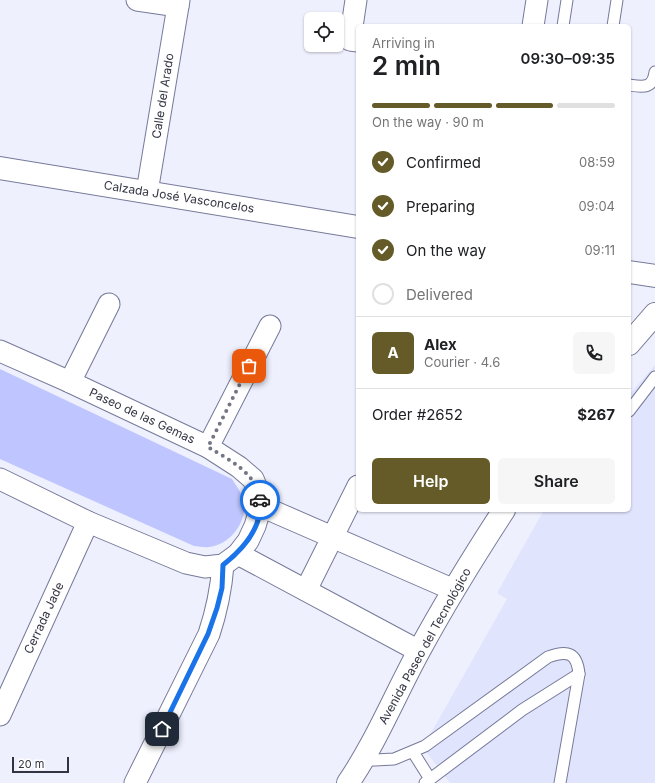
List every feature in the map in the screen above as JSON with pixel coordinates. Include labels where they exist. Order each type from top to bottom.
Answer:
[{"type":"main road","name":"Calzada José Vasconcelos","points":[[0,168],[356,227]]},
{"type":"main road","points":[[631,272],[655,276]]},
{"type":"main road","points":[[631,342],[655,314]]},
{"type":"main road","name":"Avenida Paseo del Tecnológico","points":[[348,783],[363,760],[419,651],[454,590],[503,512]]},
{"type":"street","points":[[137,0],[179,3]]},
{"type":"street","points":[[356,0],[350,40],[356,42]]},
{"type":"street","points":[[533,24],[537,0]]},
{"type":"street","name":"Calle del Arado","points":[[147,192],[179,3]]},
{"type":"street","points":[[70,382],[109,304]]},
{"type":"street","points":[[208,447],[270,326]]},
{"type":"street","name":"Paseo de las Gemas","points":[[0,351],[208,447],[239,466],[253,479],[260,493],[261,506],[255,526],[248,541],[230,559]]},
{"type":"street","points":[[0,479],[88,522],[186,563],[205,567],[230,559],[306,590],[419,651]]},
{"type":"street","points":[[306,590],[356,490]]},
{"type":"street","points":[[261,506],[454,590]]},
{"type":"street","name":"Cerrada Jade","points":[[0,715],[88,522]]},
{"type":"street","points":[[135,783],[208,634],[217,608],[230,559]]},
{"type":"lane","points":[[563,24],[567,0]]},
{"type":"lane","points":[[613,24],[617,0]]},
{"type":"lane","points":[[631,85],[643,87],[649,84],[654,80],[655,72]]},
{"type":"lane","points":[[631,408],[655,377]]},
{"type":"lane","points":[[363,760],[394,758],[413,752],[425,746],[548,657],[558,653],[568,653],[575,658],[578,665],[579,674],[560,783]]},
{"type":"lane","points":[[413,752],[428,781],[522,710],[579,674]]},
{"type":"shaded area","points":[[655,365],[655,783],[450,783],[421,745],[431,733],[507,599],[497,593],[543,512],[631,512],[631,393]]},
{"type":"shaded area","points":[[0,369],[232,479],[241,494],[244,504],[242,519],[235,532],[229,538],[216,545],[207,547],[194,546],[0,459]]},
{"type":"way so far","points":[[249,366],[208,447],[239,466],[253,479],[260,493],[260,500]]},
{"type":"route","points":[[162,729],[208,634],[222,588],[223,565],[238,554],[248,541],[258,518],[261,506],[260,500]]}]
